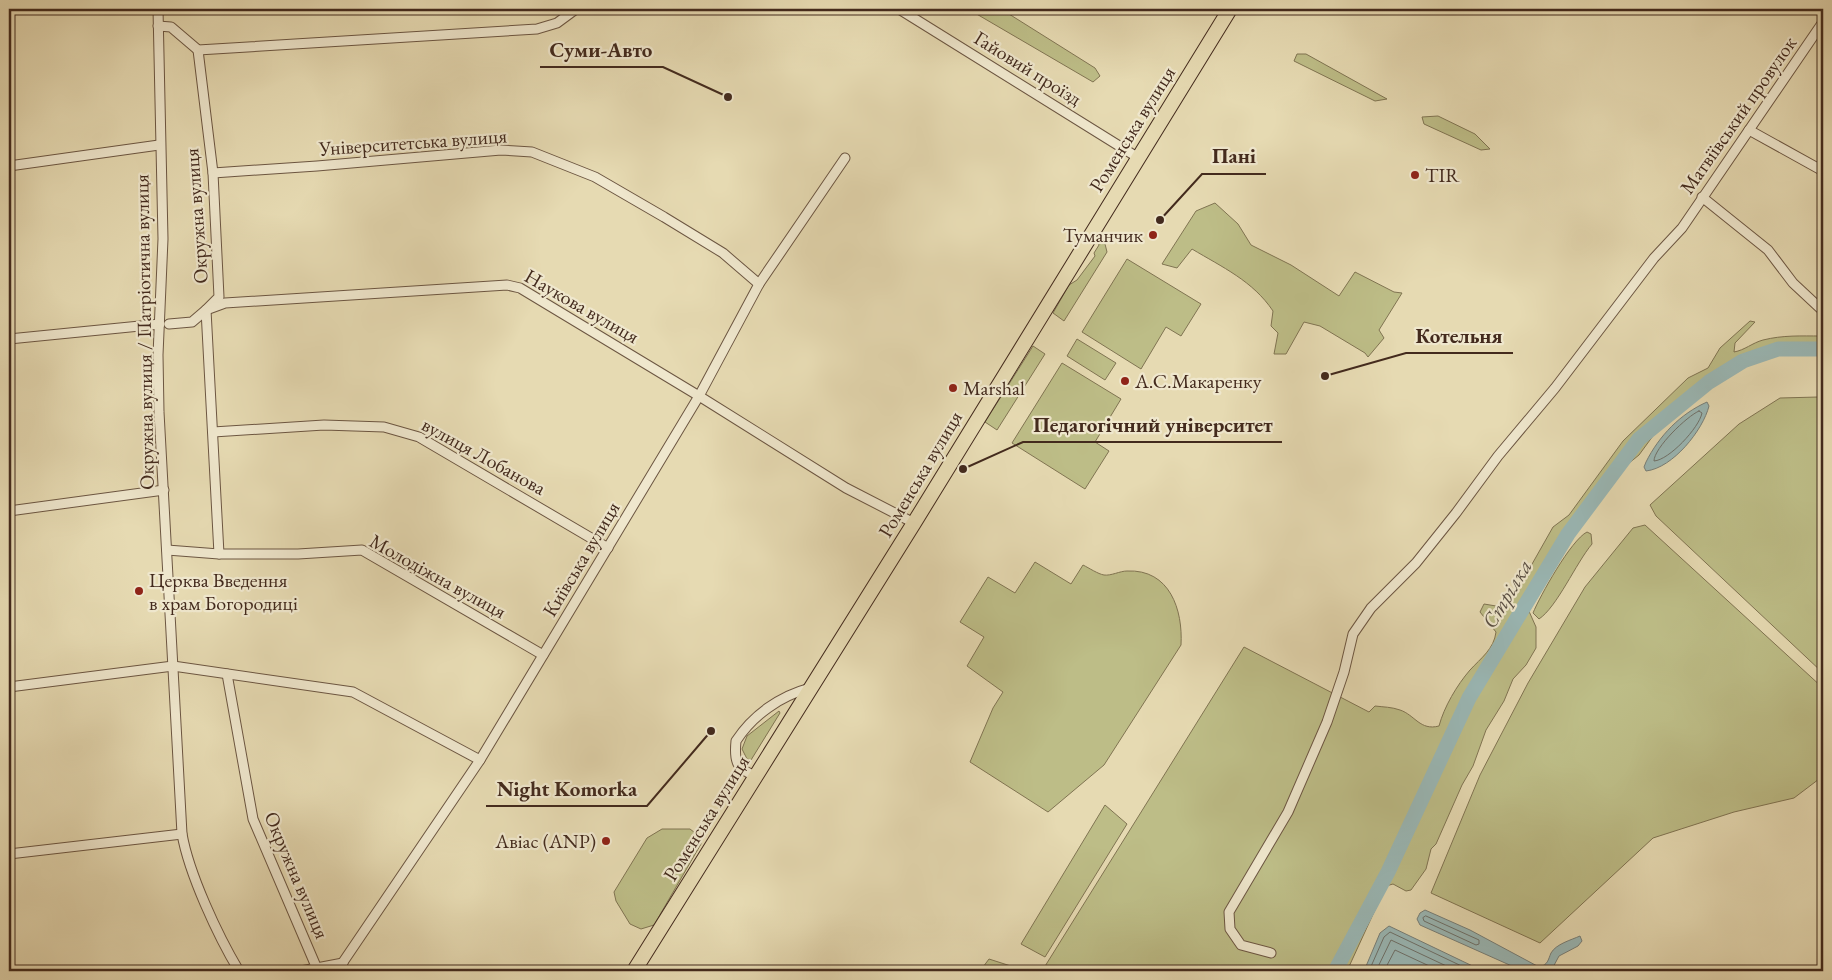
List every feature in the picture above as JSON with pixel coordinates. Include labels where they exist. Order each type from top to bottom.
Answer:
[{"type":"main road","name":"Роменська вулиця","points":[[634,971],[914,523],[1137,157],[1230,9]]},
{"type":"street","name":"Окружна вулиця / Патріотична вулиця","points":[[158,9],[159,145],[164,324],[159,412],[182,834],[189,863],[226,950],[239,971]]},
{"type":"street","points":[[158,26],[171,27],[198,50],[537,29],[558,23],[576,9]]},
{"type":"street","name":"Гайовий проїзд","points":[[899,9],[913,12],[1137,157]]},
{"type":"street","name":"Матвіївський провулок","points":[[1271,953],[1241,945],[1230,929],[1229,912],[1288,812],[1326,722],[1344,672],[1353,634],[1371,608],[1416,563],[1654,258],[1682,228],[1823,22]]},
{"type":"street","name":"Окружна вулиця","points":[[198,50],[212,173],[218,296],[206,310],[219,554]]},
{"type":"street","points":[[1749,130],[1823,171]]},
{"type":"street","points":[[9,166],[159,145]]},
{"type":"street","name":"Університетська вулиця","points":[[212,173],[500,150],[532,152],[595,177],[724,253],[759,284]]},
{"type":"street","name":"Київська вулиця","points":[[337,971],[480,760],[699,396],[759,284],[844,158]]},
{"type":"street","points":[[1702,197],[1768,250],[1808,300],[1823,311]]},
{"type":"street","name":"Наукова вулиця","points":[[206,310],[225,303],[421,288],[507,285],[533,294],[846,488],[914,523]]},
{"type":"street","points":[[9,339],[192,322],[206,310]]},
{"type":"street","name":"вулиця Лобанова","points":[[213,432],[324,425],[384,427],[420,437],[608,548]]},
{"type":"street","points":[[9,511],[164,490]]},
{"type":"street","name":"Молодіжна вулиця","points":[[167,550],[219,554],[298,554],[362,550],[543,655]]},
{"type":"street","points":[[9,687],[173,666],[353,692],[480,760]]},
{"type":"street","name":"Окружна вулиця","points":[[227,674],[253,819],[318,970]]},
{"type":"street","points":[[756,776],[742,771],[737,762],[736,740],[754,719],[768,708],[795,692],[810,688]]},
{"type":"street","points":[[9,854],[182,834]]},
{"type":"street","points":[[301,971],[318,970],[343,962]]},
{"type":"green space","points":[[968,9],[1001,9],[1095,68],[1100,76],[1093,82]]},
{"type":"green space","points":[[1297,54],[1306,54],[1387,99],[1375,101],[1294,61]]},
{"type":"green space","points":[[1438,116],[1475,134],[1490,149],[1481,150],[1424,124],[1422,117]]},
{"type":"green space","points":[[1215,203],[1238,224],[1251,245],[1291,265],[1339,296],[1355,272],[1394,292],[1402,293],[1379,330],[1384,338],[1368,357],[1365,353],[1320,326],[1304,322],[1286,354],[1274,354],[1278,333],[1271,326],[1273,311],[1256,291],[1226,269],[1192,249],[1177,268],[1162,264],[1196,211]]},
{"type":"green space","points":[[1098,242],[1105,244],[1107,252],[1064,321],[1053,313],[1069,285],[1077,280],[1095,256],[1094,253],[1099,245]]},
{"type":"green space","points":[[1127,259],[1201,304],[1181,336],[1166,327],[1141,369],[1082,332]]},
{"type":"green space","points":[[1750,321],[1755,322],[1735,343],[1734,352],[1763,340],[1792,336],[1821,336],[1823,347],[1811,344],[1790,344],[1769,350],[1702,390],[1658,429],[1639,455],[1618,472],[1609,486],[1574,526],[1566,540],[1558,547],[1555,565],[1528,609],[1536,627],[1536,648],[1526,665],[1513,679],[1504,701],[1486,730],[1473,766],[1462,785],[1436,844],[1431,849],[1426,869],[1411,890],[1406,891],[1393,884],[1386,886],[1347,971],[1042,971],[1244,647],[1369,712],[1375,706],[1394,708],[1405,712],[1427,726],[1439,726],[1444,711],[1460,682],[1486,653],[1495,638],[1496,632],[1480,612],[1484,604],[1502,607],[1510,603],[1553,527],[1569,515],[1623,441],[1688,378],[1708,368],[1720,348]]},
{"type":"green space","points":[[1077,339],[1116,363],[1105,380],[1067,356]]},
{"type":"green space","points":[[1033,346],[1045,354],[997,430],[985,422]]},
{"type":"green space","points":[[1062,363],[1121,399],[1095,442],[1109,451],[1085,489],[1012,443]]},
{"type":"green space","points":[[1818,397],[1823,399],[1823,673],[1656,516],[1650,505],[1739,424],[1780,398]]},
{"type":"green space","points":[[1645,525],[1823,688],[1823,776],[1794,798],[1734,812],[1653,838],[1540,943],[1431,893],[1480,775],[1528,683],[1585,587],[1633,528]]},
{"type":"green space","points":[[1587,532],[1591,534],[1592,544],[1553,605],[1539,619],[1533,613],[1542,594],[1565,557],[1580,537]]},
{"type":"green space","points":[[1035,562],[1071,584],[1083,565],[1104,575],[1127,571],[1142,572],[1154,577],[1164,584],[1171,594],[1176,606],[1181,632],[1181,645],[1104,765],[1048,812],[970,762],[993,708],[1003,692],[967,666],[984,637],[960,622],[988,577],[1015,593]]},
{"type":"green space","points":[[779,711],[780,713],[751,760],[747,759],[742,749],[747,736]]},
{"type":"green space","points":[[1105,805],[1127,824],[1045,957],[1021,944]]},
{"type":"green space","points":[[662,829],[690,829],[699,836],[701,844],[654,925],[641,929],[630,924],[616,901],[614,892],[647,838]]},
{"type":"green space","points":[[989,959],[1017,968],[1019,971],[980,971]]},
{"type":"water","points":[[1707,402],[1709,406],[1706,416],[1694,436],[1666,463],[1646,471],[1644,467],[1651,452],[1671,427],[1679,419]]},
{"type":"water","points":[[1425,910],[1470,930],[1539,967],[1546,964],[1553,950],[1560,945],[1580,936],[1582,941],[1578,946],[1559,956],[1551,971],[1523,971],[1420,925],[1417,919],[1420,913]]},
{"type":"water","points":[[1389,926],[1483,971],[1364,971],[1380,933]]},
{"type":"waterway","name":"Стрілка","points":[[1335,971],[1388,872],[1469,698],[1568,534],[1639,439],[1709,382],[1743,361],[1778,349],[1823,349]]},
{"type":"place","name":"Суми-Авто","points":[[728,97]]},
{"type":"place","name":"TIR","points":[[1415,175]]},
{"type":"place","name":"Пані","points":[[1160,220]]},
{"type":"place","name":"Туманчик","points":[[1153,235]]},
{"type":"place","name":"Котельня","points":[[1325,376]]},
{"type":"place","name":"А.С.Макаренку","points":[[1125,381]]},
{"type":"place","name":"Marshal","points":[[953,388]]},
{"type":"place","name":"Педагогічний університет","points":[[963,469]]},
{"type":"place","name":"Церква Введення в храм Богородиці","points":[[139,591]]},
{"type":"place","name":"Night Komorka","points":[[711,731]]},
{"type":"place","name":"Авіас (ANP)","points":[[606,841]]}]
